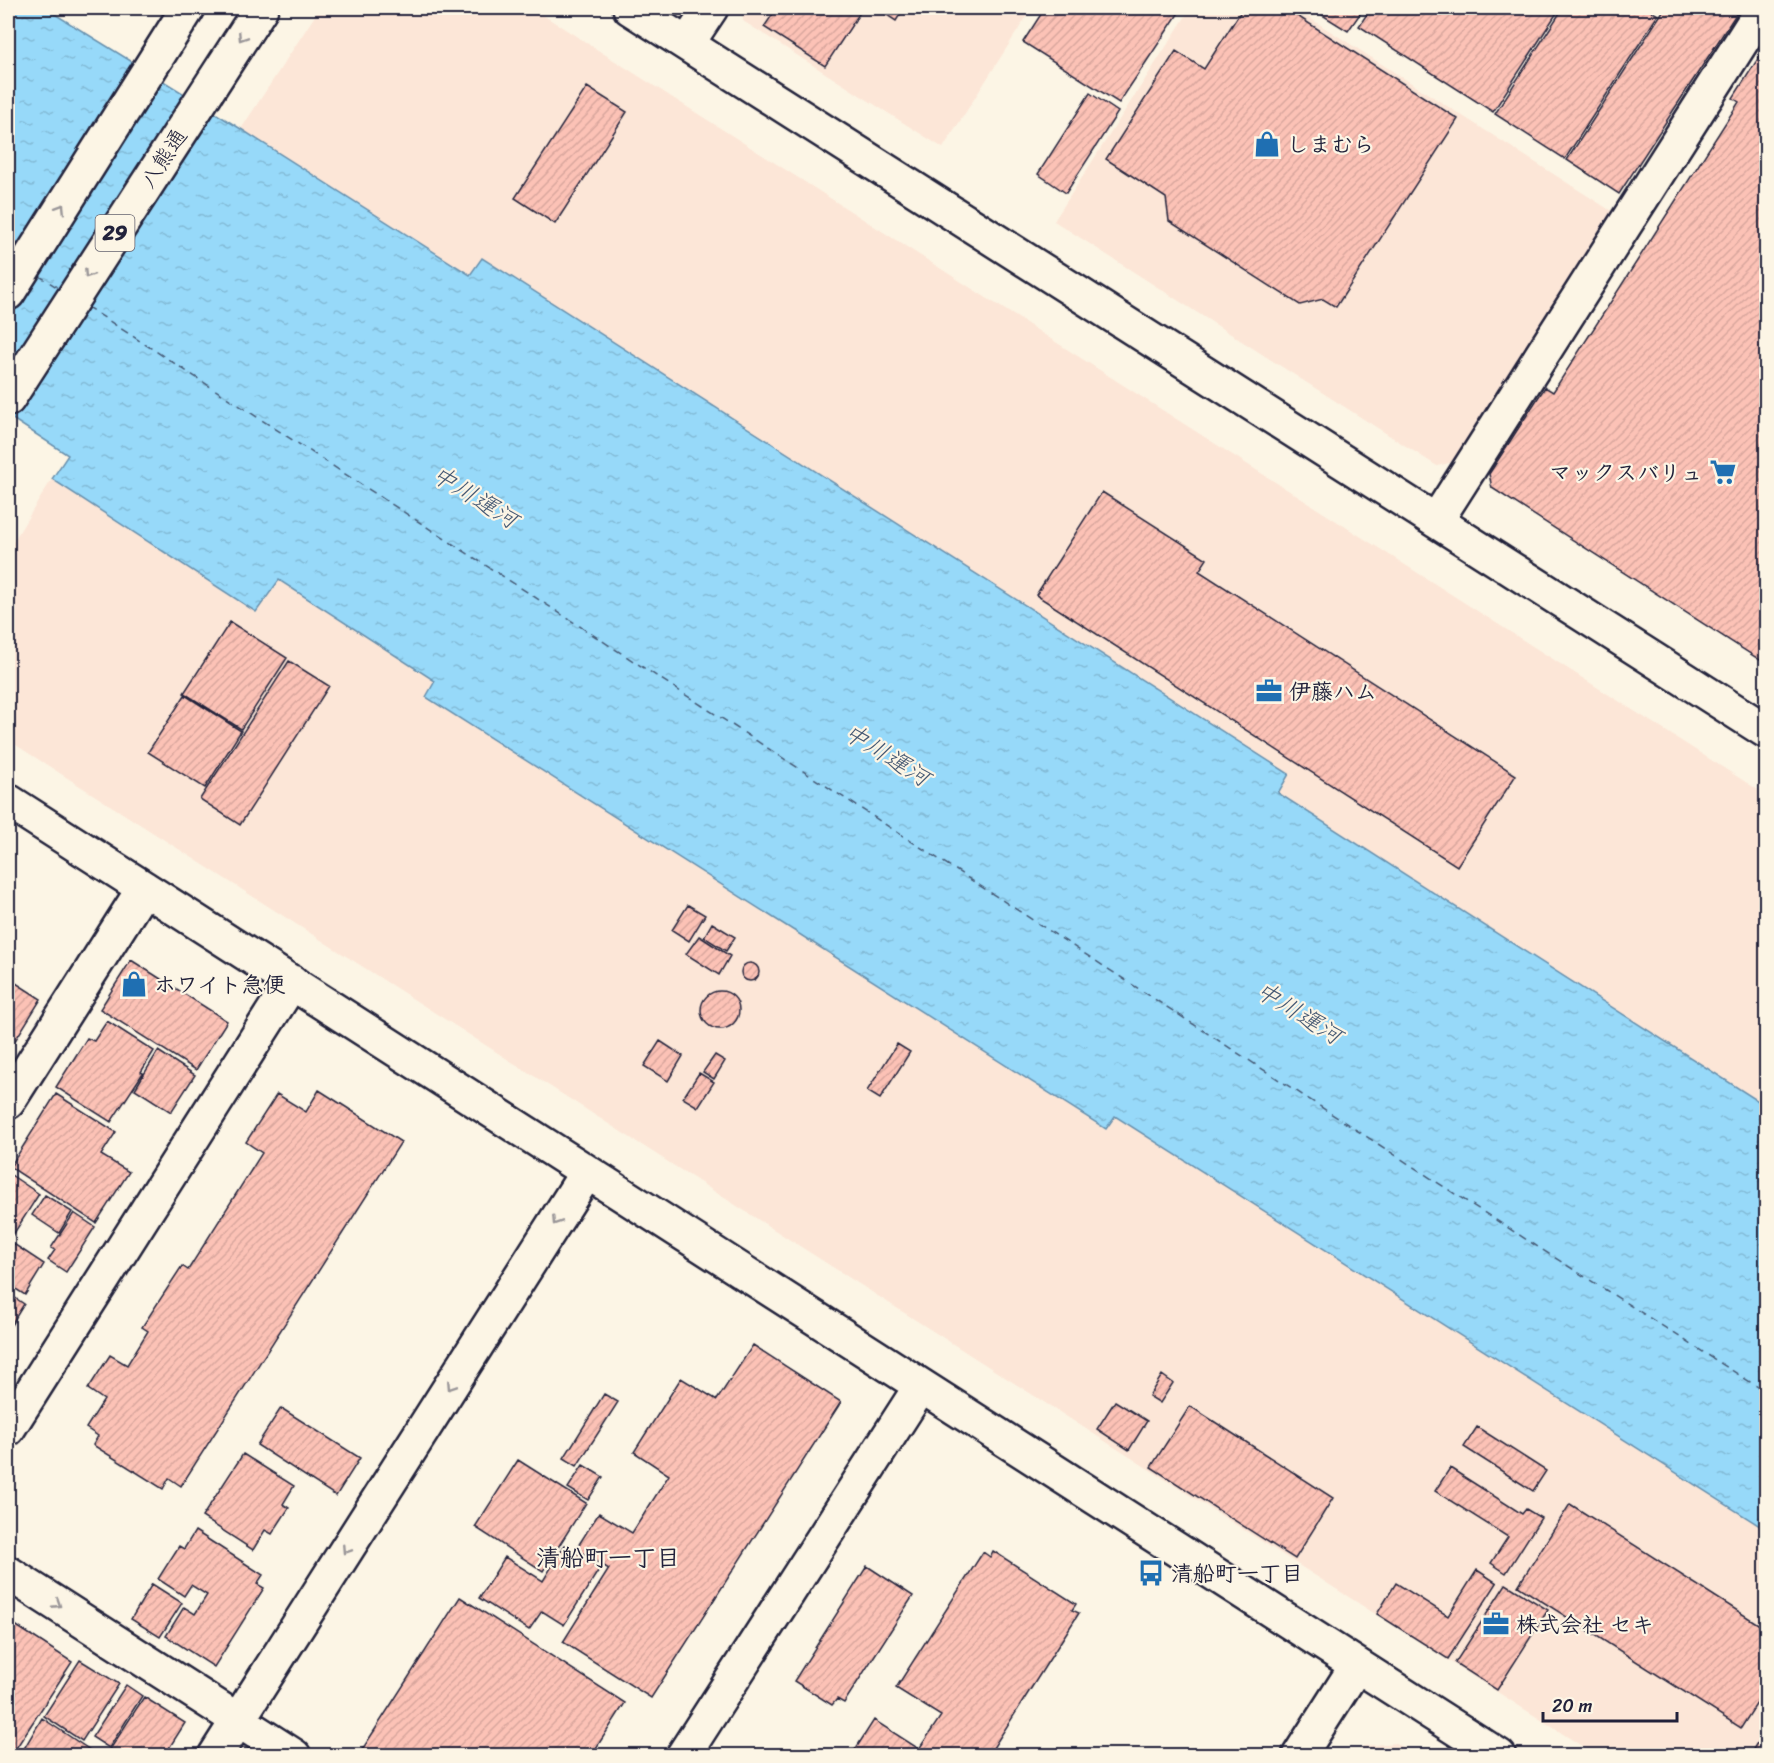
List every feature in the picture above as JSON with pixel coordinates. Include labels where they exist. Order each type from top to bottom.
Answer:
[{"type":"street","name":"八熊通","points":[[8,399],[261,8]]},
{"type":"street","points":[[630,8],[1767,731]]},
{"type":"street","points":[[687,44],[711,8]]},
{"type":"street","points":[[1436,521],[1763,8]]},
{"type":"street","name":"29","points":[[8,293],[180,21]]},
{"type":"street","points":[[8,801],[1500,1755]]},
{"type":"street","points":[[8,1102],[144,888]]},
{"type":"street","points":[[8,1429],[292,982]]},
{"type":"street","points":[[216,1755],[587,1172]]},
{"type":"street","points":[[683,1755],[921,1386]]},
{"type":"street","points":[[8,1573],[294,1755]]},
{"type":"street","points":[[1299,1755],[1357,1665]]},
{"type":"shaded area","points":[[320,8],[532,8],[1766,795],[1766,1106],[1278,793],[1289,774],[482,258],[471,275],[241,129]]},
{"type":"shaded area","points":[[742,8],[1032,8],[943,148],[743,21]]},
{"type":"shaded area","points":[[1191,8],[1294,8],[1616,214],[1457,461],[1437,466],[1054,221]]},
{"type":"shaded area","points":[[52,479],[256,612],[278,580],[435,681],[426,697],[1105,1129],[1115,1115],[1766,1530],[1766,1755],[1596,1755],[8,740],[8,550]]},
{"type":"shaded area","points":[[1396,1743],[1416,1755],[1357,1755],[1363,1746]]},
{"type":"water","name":"中川運河","points":[[8,8],[45,8],[241,129],[470,275],[482,258],[1289,774],[1278,793],[1766,1106],[1766,1530],[1115,1116],[1106,1129],[426,697],[435,681],[279,580],[256,612],[52,479],[68,455],[8,416]]},
{"type":"building","points":[[777,8],[863,8],[825,66],[764,27]]},
{"type":"building","points":[[876,8],[904,8],[896,21]]},
{"type":"building","points":[[1045,8],[1182,8],[1119,103],[1023,42]]},
{"type":"building","points":[[1243,8],[1285,8],[1458,119],[1336,307],[1323,299],[1300,305],[1169,221],[1166,198],[1106,159],[1176,51],[1204,69]]},
{"type":"building","points":[[1311,8],[1364,8],[1348,31]]},
{"type":"building","points":[[1371,8],[1560,8],[1493,112],[1359,26]]},
{"type":"building","points":[[1563,8],[1646,8],[1658,15],[1565,159],[1495,114]]},
{"type":"building","points":[[1665,8],[1740,8],[1619,194],[1567,160]]},
{"type":"building","points":[[1766,46],[1766,664],[1492,488],[1489,474],[1545,387],[1553,392],[1739,102],[1733,98]]},
{"type":"building","points":[[587,87],[627,112],[555,224],[515,198]]},
{"type":"building","points":[[1090,93],[1118,112],[1066,193],[1038,174]]},
{"type":"building","points":[[1102,492],[1207,559],[1199,571],[1516,775],[1457,866],[1036,595]]},
{"type":"building","points":[[230,622],[287,658],[241,729],[184,693]]},
{"type":"building","points":[[289,661],[329,686],[240,825],[200,799]]},
{"type":"building","points":[[185,695],[241,731],[205,788],[148,752]]},
{"type":"building","points":[[688,905],[705,915],[689,941],[672,930]]},
{"type":"building","points":[[712,923],[735,937],[726,951],[704,937]]},
{"type":"building","points":[[699,936],[730,956],[719,975],[686,954]]},
{"type":"building","points":[[131,960],[227,1021],[196,1070],[100,1009]]},
{"type":"building","points":[[746,963],[754,963],[759,968],[757,979],[746,981],[741,976],[741,968]]},
{"type":"building","points":[[8,978],[41,999],[13,1044],[8,1040]]},
{"type":"building","points":[[720,991],[727,992],[733,997],[738,1003],[738,1017],[733,1023],[727,1028],[720,1029],[713,1028],[707,1023],[702,1017],[701,1010],[702,1003],[707,997],[713,992]]},
{"type":"building","points":[[107,1021],[154,1051],[141,1072],[143,1073],[111,1122],[56,1087],[87,1038],[94,1041]]},
{"type":"building","points":[[660,1041],[683,1056],[668,1081],[644,1066]]},
{"type":"building","points":[[897,1044],[910,1052],[880,1099],[867,1091]]},
{"type":"building","points":[[158,1051],[195,1075],[171,1112],[135,1089]]},
{"type":"building","points":[[715,1055],[725,1061],[714,1079],[703,1072]]},
{"type":"building","points":[[699,1073],[714,1082],[698,1107],[683,1098]]},
{"type":"building","points":[[319,1090],[401,1142],[181,1486],[169,1478],[163,1489],[93,1445],[98,1436],[86,1428],[104,1400],[88,1389],[110,1355],[127,1365],[148,1331],[142,1327],[182,1266],[188,1270],[262,1153],[246,1142],[277,1094],[306,1112]]},
{"type":"building","points":[[56,1094],[116,1132],[101,1155],[129,1172],[96,1223],[10,1167]]},
{"type":"building","points":[[8,1173],[39,1194],[9,1241],[44,1264],[25,1295],[8,1284]]},
{"type":"building","points":[[45,1195],[72,1212],[59,1233],[32,1215]]},
{"type":"building","points":[[74,1213],[95,1227],[66,1272],[48,1260],[55,1250],[51,1248]]},
{"type":"building","points":[[8,1293],[24,1304],[8,1330]]},
{"type":"building","points":[[753,1345],[841,1402],[651,1698],[563,1642],[609,1569],[576,1549],[599,1513],[632,1533],[669,1475],[634,1452],[681,1378],[717,1400]]},
{"type":"building","points":[[1162,1375],[1173,1383],[1160,1403],[1149,1396]]},
{"type":"building","points":[[604,1394],[618,1402],[577,1466],[564,1458]]},
{"type":"building","points":[[1115,1401],[1147,1421],[1129,1450],[1097,1429]]},
{"type":"building","points":[[1190,1406],[1333,1498],[1295,1559],[1151,1467]]},
{"type":"building","points":[[281,1408],[360,1458],[336,1496],[257,1445]]},
{"type":"building","points":[[1477,1427],[1546,1471],[1533,1491],[1464,1447]]},
{"type":"building","points":[[243,1454],[294,1486],[283,1504],[289,1508],[272,1534],[265,1530],[253,1550],[202,1517]]},
{"type":"building","points":[[518,1460],[586,1503],[543,1571],[475,1527]]},
{"type":"building","points":[[583,1465],[603,1477],[588,1500],[568,1488]]},
{"type":"building","points":[[1450,1468],[1522,1514],[1526,1509],[1541,1518],[1506,1573],[1491,1563],[1508,1537],[1435,1491]]},
{"type":"building","points":[[1570,1504],[1766,1629],[1766,1689],[1741,1728],[1518,1586]]},
{"type":"building","points":[[195,1531],[263,1575],[257,1584],[264,1588],[214,1667],[166,1636],[184,1607],[195,1614],[207,1595],[191,1585],[184,1596],[158,1579],[179,1546],[184,1549]]},
{"type":"building","points":[[565,1545],[600,1568],[564,1625],[542,1611],[529,1630],[479,1598],[505,1557],[543,1581]]},
{"type":"building","points":[[993,1551],[1076,1604],[1072,1610],[1079,1613],[988,1756],[851,1756],[874,1720],[919,1749],[941,1716],[896,1688],[983,1552],[990,1557]]},
{"type":"building","points":[[867,1566],[913,1596],[844,1703],[837,1699],[832,1705],[794,1681]]},
{"type":"building","points":[[1477,1570],[1497,1583],[1448,1659],[1377,1614],[1396,1583],[1448,1616]]},
{"type":"building","points":[[152,1584],[182,1603],[160,1637],[131,1619]]},
{"type":"building","points":[[1506,1584],[1548,1610],[1497,1690],[1455,1663]]},
{"type":"building","points":[[460,1597],[625,1703],[591,1756],[358,1756]]},
{"type":"building","points":[[9,1621],[72,1662],[11,1756],[8,1756]]},
{"type":"building","points":[[80,1660],[119,1684],[82,1741],[44,1716]]},
{"type":"building","points":[[126,1685],[142,1696],[109,1748],[92,1737]]},
{"type":"building","points":[[144,1697],[185,1723],[164,1756],[116,1756],[109,1751]]},
{"type":"building","points":[[42,1718],[99,1756],[27,1756],[22,1752]]},
{"type":"building","points":[[1766,1728],[1766,1756],[1749,1756]]},
{"type":"ferry route","points":[[38,275],[60,289]]},
{"type":"ferry route","points":[[86,306],[1469,1203],[1766,1392]]},
{"type":"place","name":"しまむら","points":[[1267,144]]},
{"type":"place","name":"マックスバリュ","points":[[1723,472]]},
{"type":"place","name":"伊藤ハム","points":[[1269,691]]},
{"type":"place","name":"ホワイト急便","points":[[134,984]]},
{"type":"place","name":"清船町一丁目","points":[[1151,1573]]},
{"type":"place","name":"株式会社 セキ","points":[[1496,1624]]},
{"type":"district","name":"清船町一丁目","points":[[608,1558]]}]
